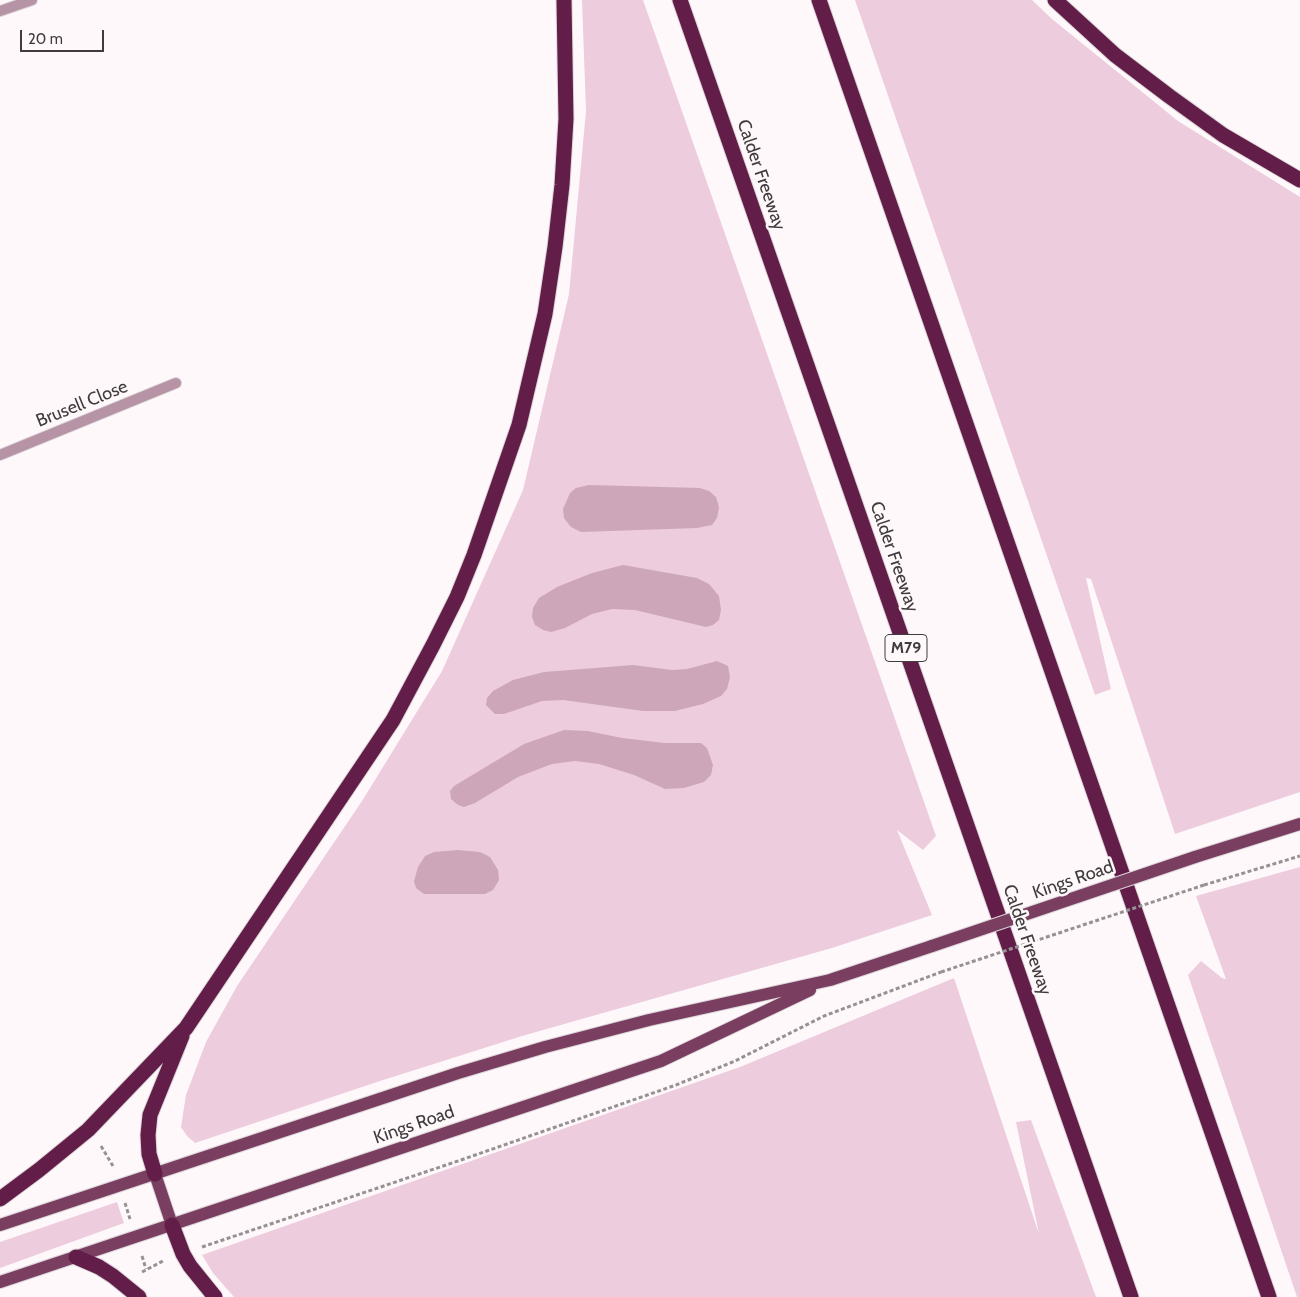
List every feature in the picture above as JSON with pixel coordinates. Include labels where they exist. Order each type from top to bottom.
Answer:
[{"type":"highway","points":[[0,1198],[53,1159],[88,1130],[186,1028],[393,720],[437,637],[474,556],[519,425],[545,314],[562,185],[566,119],[564,0]]},
{"type":"highway","name":"Calder Freeway","points":[[680,0],[1131,1297]]},
{"type":"highway","points":[[819,0],[1269,1297]]},
{"type":"highway","points":[[1055,0],[1115,55],[1169,96],[1223,134],[1300,180]]},
{"type":"highway","points":[[155,1174],[149,1154],[150,1114],[186,1028]]},
{"type":"highway","points":[[172,1225],[183,1254],[190,1266],[215,1297]]},
{"type":"highway","points":[[76,1257],[99,1267],[125,1284],[139,1297]]},
{"type":"main road","name":"Kings Road","points":[[0,1225],[346,1109],[545,1047],[649,1020],[830,980],[1195,857],[1300,824]]},
{"type":"main road","name":"Kings Road","points":[[0,1282],[661,1061],[830,980]]},
{"type":"main road","points":[[155,1174],[172,1225]]},
{"type":"street","points":[[0,11],[32,0]]},
{"type":"street","name":"Brusell Close","points":[[0,454],[176,383]]},
{"type":"path","points":[[125,1284],[138,1274],[160,1262],[208,1244],[461,1160],[676,1085],[735,1060],[832,1012],[941,972],[1204,885],[1300,856]]},
{"type":"shaded area","points":[[582,0],[643,0],[936,836],[923,850],[897,830],[932,915],[832,948],[522,1036],[195,1143],[181,1127],[186,1095],[206,1042],[237,986],[362,801],[442,671],[523,490],[569,294],[586,111]]},
{"type":"shaded area","points":[[855,0],[1032,0],[1052,19],[1178,121],[1300,197],[1300,792],[1175,834],[1091,579],[1086,578],[1111,689],[1095,695]]},
{"type":"shaded area","points":[[589,485],[700,488],[709,491],[716,497],[719,507],[717,518],[712,525],[697,528],[581,532],[571,527],[564,518],[563,509],[570,493],[576,488]]},
{"type":"shaded area","points":[[623,565],[697,578],[709,584],[719,596],[721,610],[719,620],[713,625],[706,627],[635,610],[612,609],[592,614],[565,628],[551,632],[535,625],[532,617],[533,608],[539,598],[557,587],[592,573]]},
{"type":"shaded area","points":[[717,661],[728,666],[730,677],[727,689],[721,696],[703,704],[675,711],[643,711],[563,700],[542,701],[504,714],[495,714],[486,705],[487,698],[493,691],[513,680],[544,672],[633,665],[672,670],[687,669]]},
{"type":"shaded area","points":[[564,730],[588,731],[622,738],[665,743],[701,743],[707,748],[713,765],[711,775],[704,782],[684,788],[665,789],[634,775],[599,764],[575,761],[552,764],[518,777],[475,803],[464,807],[451,799],[450,791],[454,786],[524,744]]},
{"type":"shaded area","points":[[458,850],[480,852],[490,857],[498,870],[499,880],[493,890],[485,894],[424,894],[416,888],[414,881],[418,867],[425,856],[434,852]]},
{"type":"shaded area","points":[[1300,867],[1300,1297],[1297,1297],[1188,975],[1201,961],[1222,978],[1226,979],[1196,896]]},
{"type":"shaded area","points":[[954,978],[1039,1234],[1016,1122],[1031,1120],[1096,1297],[234,1297],[213,1273],[202,1255],[740,1067]]},
{"type":"shaded area","points":[[117,1202],[124,1223],[0,1268],[0,1242]]}]
